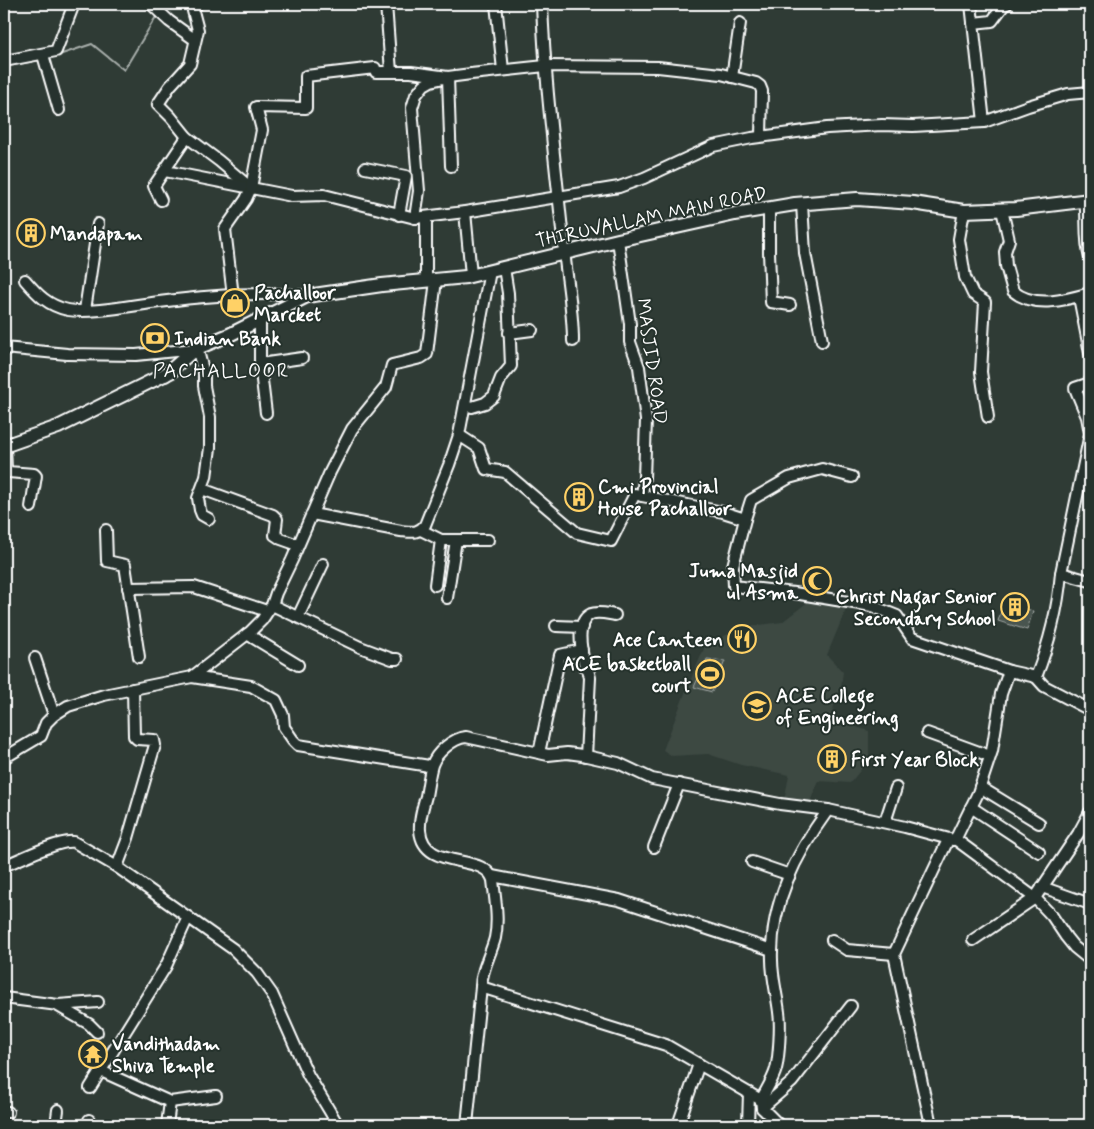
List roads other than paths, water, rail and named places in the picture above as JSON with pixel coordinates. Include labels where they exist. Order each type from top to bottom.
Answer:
[{"type":"main road","name":"THIRUVALLAM MAIN ROAD","points":[[4,446],[58,427],[165,375],[197,352],[307,296],[382,284],[471,275],[719,218],[802,204],[857,199],[913,202],[964,211],[1002,210],[1088,200]]},
{"type":"street","points":[[4,61],[43,55],[58,49],[74,4]]},
{"type":"street","points":[[151,4],[169,21],[194,39]]},
{"type":"street","points":[[197,4],[193,11],[198,26],[190,64],[170,86],[158,104],[171,116],[188,137],[251,188]]},
{"type":"street","points":[[386,4],[391,72]]},
{"type":"street","points":[[496,4],[503,70]]},
{"type":"street","points":[[542,4],[545,66],[564,253],[573,318],[573,341]]},
{"type":"street","points":[[971,4],[984,122]]},
{"type":"street","points":[[973,23],[992,21],[1004,5],[1007,4]]},
{"type":"street","points":[[732,77],[740,23]]},
{"type":"street","points":[[43,55],[59,110]]},
{"type":"street","points":[[415,218],[419,190],[412,121],[414,101],[416,94],[424,85],[436,79],[545,66],[658,67],[721,74],[756,83],[760,86],[762,91],[761,136]]},
{"type":"street","points":[[234,296],[225,229],[246,199],[251,188],[262,130],[256,107],[306,108],[306,76],[375,68],[376,72],[410,72],[448,77]]},
{"type":"street","points":[[448,77],[451,166]]},
{"type":"street","points":[[165,171],[292,196],[324,195],[415,218],[465,212],[619,187],[644,178],[714,146],[761,136],[827,128],[984,122],[1068,94],[1090,92]]},
{"type":"street","points":[[161,200],[154,186],[188,137]]},
{"type":"street","points":[[365,168],[406,176],[399,215]]},
{"type":"street","points":[[1088,200],[1085,226],[1090,258]]},
{"type":"street","points":[[802,204],[805,253],[822,341]]},
{"type":"street","points":[[769,209],[771,302],[790,305]]},
{"type":"street","points":[[1002,210],[1009,240],[1005,252],[1006,266],[1013,291],[1025,297],[1045,302],[1079,297],[1090,293]]},
{"type":"street","points":[[964,211],[958,239],[965,277],[973,294],[985,302],[981,372],[988,417]]},
{"type":"street","points":[[465,212],[471,275]]},
{"type":"street","points":[[192,677],[257,626],[270,608],[330,472],[352,429],[366,409],[386,387],[392,366],[422,358],[427,354],[431,280],[426,217]]},
{"type":"street","points":[[85,310],[98,224]]},
{"type":"street","name":"MASJID ROAD","points":[[618,240],[630,324],[630,342],[638,367],[646,420],[642,496]]},
{"type":"street","points":[[465,405],[472,407],[485,403],[494,396],[501,378],[511,366],[508,293],[504,268]]},
{"type":"street","points":[[312,514],[413,533],[421,530],[460,436],[490,271]]},
{"type":"street","points":[[24,280],[46,302],[68,310],[85,310],[180,299],[281,294],[307,296]]},
{"type":"street","points":[[1079,297],[1090,353]]},
{"type":"street","points":[[260,320],[260,364],[266,413]]},
{"type":"street","points":[[509,333],[532,330]]},
{"type":"street","points":[[4,348],[67,354],[136,355],[197,352],[204,374],[204,386],[210,417],[208,462],[198,498],[202,515],[209,519]]},
{"type":"street","points":[[260,364],[302,358]]},
{"type":"street","points":[[1036,677],[1049,637],[1059,594],[1061,572],[1079,484],[1089,453],[1090,433],[1087,417],[1075,388],[1090,383]]},
{"type":"street","points":[[460,436],[480,448],[486,469],[505,472],[577,533],[611,541],[635,494],[722,512],[746,519]]},
{"type":"street","points":[[4,446],[6,471],[34,474],[36,476],[32,506]]},
{"type":"street","points":[[852,477],[822,469],[789,478],[751,500],[733,566],[734,586],[794,593],[872,606],[897,616],[912,638],[1009,671],[1036,677],[1048,688],[1090,710]]},
{"type":"street","points":[[202,489],[273,515],[276,519],[275,535],[298,545]]},
{"type":"street","points":[[106,530],[107,561],[125,565],[138,657]]},
{"type":"street","points":[[421,530],[441,540],[488,540]]},
{"type":"street","points":[[435,584],[441,540]]},
{"type":"street","points":[[447,598],[456,540]]},
{"type":"street","points":[[298,617],[323,564]]},
{"type":"street","points":[[1061,572],[1090,581]]},
{"type":"street","points":[[128,588],[194,587],[298,617],[360,646],[392,659],[397,659]]},
{"type":"street","points":[[586,756],[590,678],[588,669],[585,667],[580,639],[582,627],[584,620],[592,613],[615,615]]},
{"type":"street","points":[[556,626],[582,627]]},
{"type":"street","points":[[248,634],[298,665]]},
{"type":"street","points":[[539,753],[560,655],[582,650]]},
{"type":"street","points":[[35,658],[54,715]]},
{"type":"street","points":[[930,1125],[894,954],[951,840],[971,807],[980,787],[990,756],[1001,694],[1009,671]]},
{"type":"street","points":[[4,758],[40,736],[46,723],[68,706],[76,705],[88,699],[192,677],[251,686],[276,700],[283,715],[284,727],[290,737],[298,744],[429,766],[432,764]]},
{"type":"street","points":[[118,867],[155,745],[154,740],[138,739],[134,736],[133,689]]},
{"type":"street","points":[[927,733],[990,756]]},
{"type":"street","points":[[468,1125],[481,979],[497,926],[492,876],[485,868],[437,854],[426,846],[421,836],[420,821],[432,764],[445,748],[461,738],[466,737],[548,755],[586,756],[618,763],[652,779],[780,804],[828,810],[905,826],[951,840],[1035,898],[1052,916],[1074,947],[1090,960]]},
{"type":"street","points":[[654,847],[679,784]]},
{"type":"street","points":[[980,787],[1038,823]]},
{"type":"street","points":[[885,822],[896,788]]},
{"type":"street","points":[[971,807],[1039,852]]},
{"type":"street","points":[[762,1104],[777,1064],[779,1015],[772,969],[776,911],[797,858],[812,832],[828,810]]},
{"type":"street","points":[[973,940],[1035,898],[1078,834],[1090,812]]},
{"type":"street","points":[[4,866],[71,841],[118,867],[233,949],[257,973],[272,994],[308,1076],[338,1125]]},
{"type":"street","points":[[752,862],[790,874]]},
{"type":"street","points":[[492,876],[619,900],[772,950]]},
{"type":"street","points":[[1042,887],[1090,904]]},
{"type":"street","points":[[90,1088],[166,966],[188,917]]},
{"type":"street","points":[[832,940],[847,950],[894,954]]},
{"type":"street","points":[[481,987],[666,1045],[749,1093],[762,1104],[779,1125]]},
{"type":"street","points":[[4,998],[55,1005],[98,1002]]},
{"type":"street","points":[[55,1005],[89,1024],[97,1032]]},
{"type":"street","points":[[762,1104],[792,1082],[851,1006]]},
{"type":"street","points":[[678,1125],[699,1064]]},
{"type":"street","points":[[101,1071],[170,1102],[216,1096]]},
{"type":"street","points":[[748,1125],[749,1093]]},
{"type":"street","points":[[167,1125],[170,1102]]},
{"type":"street","points":[[56,1125],[58,1110]]},
{"type":"waterway","points":[[163,11],[176,4]]},
{"type":"waterway","points":[[47,59],[92,44],[124,70],[157,15]]},
{"type":"waterway","points":[[4,67],[40,60]]},
{"type":"place","name":"Mandapam","points":[[31,233]]},
{"type":"place","name":"Pachalloor Marcket","points":[[235,303]]},
{"type":"place","name":"Indian Bank","points":[[155,338]]},
{"type":"place","name":"Cmi Provincial House Pachalloor","points":[[579,497]]},
{"type":"place","name":"Juma Masjid ul Asma","points":[[817,581]]},
{"type":"place","name":"Christ Nagar Senior Secondary School","points":[[1015,607]]},
{"type":"place","name":"Ace Canteen","points":[[742,639]]},
{"type":"place","name":"ACE basketball court","points":[[710,674]]},
{"type":"place","name":"ACE College of Engineering","points":[[757,706]]},
{"type":"place","name":"First Year Block","points":[[832,759]]},
{"type":"place","name":"Vandithadam Shiva Temple","points":[[93,1054]]},
{"type":"district","name":"PACHALLOOR","points":[[221,370]]}]
